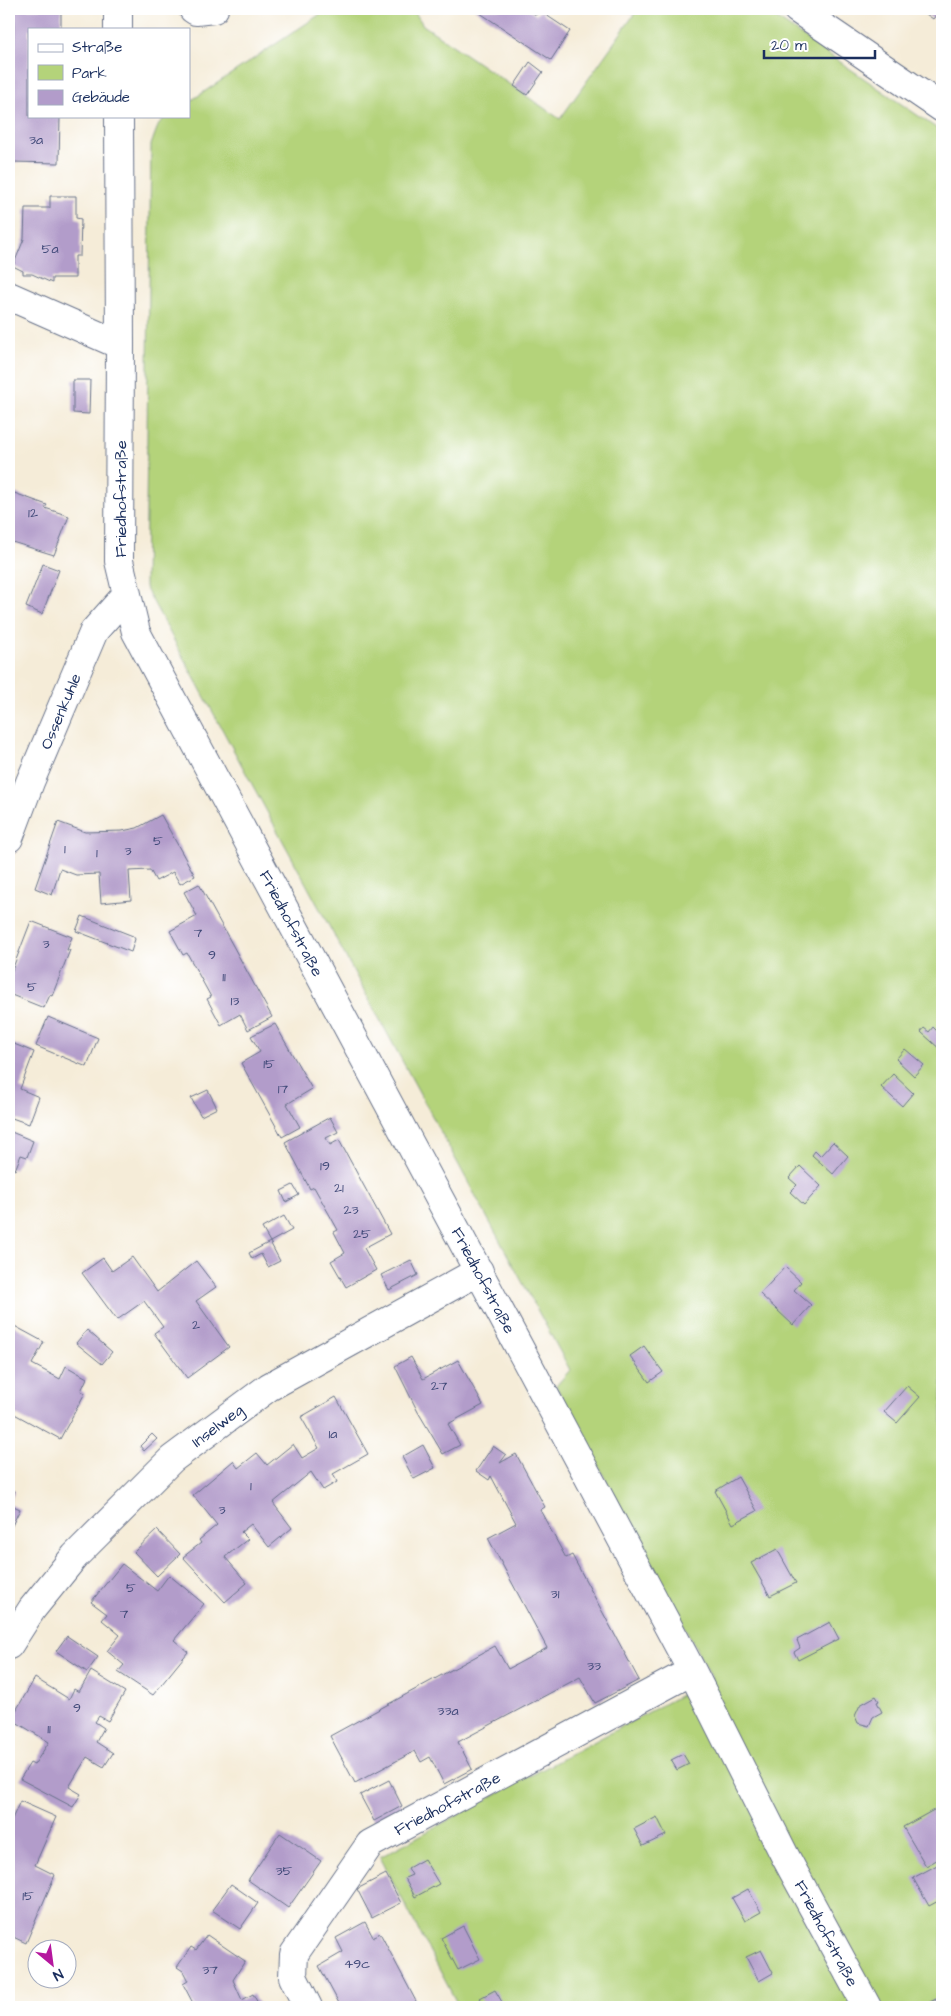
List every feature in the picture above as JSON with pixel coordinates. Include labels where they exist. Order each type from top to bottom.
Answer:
[{"type":"street","points":[[118,9],[118,28]]},
{"type":"street","points":[[193,9],[196,11],[214,9]]},
{"type":"street","points":[[797,9],[942,108]]},
{"type":"street","name":"Friedhofstraße","points":[[119,118],[119,561],[136,632],[479,1271],[692,1672],[785,1856],[867,2007]]},
{"type":"street","points":[[9,296],[120,345]]},
{"type":"street","name":"Ossenkuhle","points":[[9,838],[19,778],[94,631],[127,594]]},
{"type":"street","name":"Inselweg","points":[[9,1645],[32,1609],[75,1556],[172,1459],[269,1387],[479,1271]]},
{"type":"street","name":"Friedhofstraße","points":[[308,2007],[293,1978],[294,1954],[370,1844],[692,1672]]},
{"type":"green space","points":[[328,9],[413,9],[423,25],[560,119],[638,9],[763,9],[942,132],[942,2007],[459,2007],[380,1857],[712,1678],[556,1386],[570,1370],[145,587],[151,145],[162,120],[166,118],[190,118],[190,101]]},
{"type":"building","points":[[14,9],[61,9],[61,28],[28,28],[28,118],[60,118],[59,163],[12,162]]},
{"type":"building","points":[[474,9],[527,9],[536,15],[540,11],[570,31],[551,60]]},
{"type":"building","points":[[624,9],[636,9],[632,14]]},
{"type":"building","points":[[919,9],[941,9],[933,19]]},
{"type":"building","points":[[530,62],[543,72],[527,95],[514,86]]},
{"type":"building","points":[[50,196],[76,196],[76,218],[81,219],[80,256],[75,256],[75,278],[52,278],[52,283],[32,274],[23,274],[23,271],[13,266],[24,239],[25,208],[50,208]]},
{"type":"building","points":[[73,380],[90,380],[89,414],[73,413]]},
{"type":"building","points":[[9,491],[47,505],[45,508],[69,516],[54,555],[9,541]]},
{"type":"building","points":[[43,564],[59,570],[42,614],[26,607]]},
{"type":"building","points":[[161,815],[195,876],[180,884],[173,872],[156,881],[150,870],[129,871],[131,900],[101,903],[99,874],[76,875],[60,869],[52,895],[35,888],[58,822],[85,832],[122,831],[137,828]]},
{"type":"building","points":[[199,884],[272,1017],[248,1030],[240,1014],[221,1025],[207,999],[211,997],[187,953],[183,955],[170,931],[197,916],[184,892]]},
{"type":"building","points":[[82,916],[133,936],[135,939],[131,952],[76,931]]},
{"type":"building","points":[[31,921],[72,937],[67,950],[70,950],[52,996],[50,995],[44,1008],[9,994],[9,978]]},
{"type":"building","points":[[48,1017],[98,1038],[87,1067],[36,1046]]},
{"type":"building","points":[[275,1024],[312,1089],[287,1104],[300,1127],[282,1137],[241,1063],[260,1052],[251,1036]]},
{"type":"building","points":[[933,1027],[942,1036],[942,1051],[921,1032],[924,1028],[929,1032]]},
{"type":"building","points":[[9,1042],[34,1052],[20,1089],[39,1097],[29,1124],[9,1117]]},
{"type":"building","points":[[905,1049],[924,1065],[914,1076],[896,1059]]},
{"type":"building","points":[[893,1074],[913,1093],[902,1106],[881,1087]]},
{"type":"building","points":[[208,1090],[217,1108],[201,1116],[191,1098]]},
{"type":"building","points":[[330,1117],[338,1132],[326,1138],[330,1145],[339,1140],[390,1234],[364,1248],[376,1270],[346,1287],[331,1261],[345,1253],[334,1232],[338,1230],[314,1187],[310,1189],[285,1142]]},
{"type":"building","points":[[9,1131],[33,1141],[27,1157],[21,1155],[15,1170],[9,1167]]},
{"type":"building","points":[[833,1142],[848,1156],[833,1174],[812,1155],[815,1151],[820,1156]]},
{"type":"building","points":[[800,1166],[821,1186],[804,1205],[790,1192],[797,1185],[789,1178]]},
{"type":"building","points":[[293,1185],[299,1195],[286,1202],[281,1191]]},
{"type":"building","points":[[284,1216],[292,1230],[270,1242],[262,1228]]},
{"type":"building","points":[[270,1242],[280,1261],[268,1267],[261,1254],[252,1259],[249,1253]]},
{"type":"building","points":[[132,1257],[157,1292],[196,1261],[216,1287],[196,1301],[229,1347],[187,1378],[154,1333],[163,1327],[144,1301],[117,1320],[82,1273],[103,1258],[112,1271]]},
{"type":"building","points":[[411,1260],[418,1275],[389,1290],[381,1275]]},
{"type":"building","points":[[785,1267],[801,1282],[794,1290],[811,1305],[793,1325],[760,1294]]},
{"type":"building","points":[[9,1323],[44,1342],[32,1364],[60,1379],[66,1366],[87,1378],[81,1391],[85,1393],[60,1439],[9,1411]]},
{"type":"building","points":[[87,1330],[112,1352],[102,1364],[76,1343]]},
{"type":"building","points":[[644,1346],[663,1372],[649,1382],[630,1356]]},
{"type":"building","points":[[411,1357],[423,1379],[458,1360],[483,1405],[448,1424],[460,1445],[443,1454],[418,1412],[395,1366]]},
{"type":"building","points":[[907,1386],[920,1397],[897,1423],[884,1412]]},
{"type":"building","points":[[336,1397],[368,1454],[333,1474],[337,1482],[323,1490],[311,1472],[273,1503],[292,1528],[269,1547],[251,1524],[241,1532],[248,1539],[225,1557],[247,1583],[225,1602],[183,1557],[201,1543],[199,1540],[217,1525],[193,1495],[233,1461],[238,1468],[257,1453],[267,1465],[293,1444],[302,1458],[319,1448],[301,1417]]},
{"type":"building","points":[[152,1434],[157,1439],[144,1451],[140,1446]]},
{"type":"building","points":[[423,1445],[435,1468],[414,1479],[402,1457]]},
{"type":"building","points":[[493,1446],[506,1455],[500,1463],[516,1454],[545,1507],[540,1510],[566,1558],[572,1555],[639,1680],[595,1703],[580,1677],[458,1742],[472,1769],[444,1784],[430,1757],[421,1762],[415,1751],[355,1783],[330,1736],[495,1646],[508,1669],[547,1648],[488,1538],[516,1523],[491,1476],[489,1480],[476,1471]]},
{"type":"building","points":[[738,1477],[757,1511],[733,1524],[715,1491]]},
{"type":"building","points":[[9,1487],[15,1491],[9,1504]]},
{"type":"building","points":[[9,1504],[20,1509],[9,1532]]},
{"type":"building","points":[[157,1530],[180,1554],[157,1576],[134,1552]]},
{"type":"building","points":[[777,1549],[796,1583],[770,1596],[751,1563]]},
{"type":"building","points":[[122,1564],[157,1591],[169,1575],[204,1604],[174,1640],[188,1652],[153,1695],[118,1672],[124,1665],[107,1651],[120,1635],[102,1620],[107,1614],[91,1602]]},
{"type":"building","points":[[830,1622],[839,1639],[798,1660],[794,1652],[800,1648],[797,1640]]},
{"type":"building","points":[[67,1636],[98,1657],[87,1672],[56,1651]]},
{"type":"building","points":[[91,1671],[125,1692],[108,1721],[99,1716],[95,1722],[104,1728],[96,1742],[113,1753],[104,1767],[87,1757],[69,1787],[81,1794],[73,1807],[20,1779],[30,1763],[34,1765],[49,1742],[11,1719],[35,1678],[69,1699],[74,1689],[79,1692]]},
{"type":"building","points":[[876,1696],[882,1712],[873,1717],[869,1726],[858,1723],[855,1716],[860,1705]]},
{"type":"building","points":[[683,1754],[689,1764],[677,1770],[671,1760]]},
{"type":"building","points":[[389,1780],[402,1806],[374,1821],[360,1795]]},
{"type":"building","points":[[20,1801],[56,1817],[35,1865],[55,1875],[26,1943],[9,1935],[9,1826]]},
{"type":"building","points":[[941,1806],[942,1857],[926,1866],[903,1827]]},
{"type":"building","points":[[657,1817],[666,1835],[643,1846],[634,1829]]},
{"type":"building","points":[[280,1833],[321,1861],[288,1908],[248,1880]]},
{"type":"building","points":[[424,1859],[439,1884],[415,1897],[405,1878],[412,1875],[408,1868]]},
{"type":"building","points":[[939,1864],[942,1869],[942,1899],[929,1906],[913,1878]]},
{"type":"building","points":[[386,1874],[401,1903],[372,1918],[357,1889]]},
{"type":"building","points":[[231,1884],[258,1903],[240,1929],[212,1910]]},
{"type":"building","points":[[748,1889],[761,1912],[745,1921],[732,1898]]},
{"type":"building","points":[[365,1922],[373,1937],[380,1933],[419,2007],[341,2007],[319,1966],[343,1952],[336,1938]]},
{"type":"building","points":[[463,1926],[480,1959],[458,1970],[441,1938]]},
{"type":"building","points":[[207,1935],[245,1961],[233,1980],[242,2000],[253,1994],[260,2007],[195,2007],[183,1984],[188,1981],[183,1971],[177,1967],[191,1947],[196,1950]]},
{"type":"building","points":[[761,1950],[773,1973],[759,1981],[746,1957]]},
{"type":"building","points":[[495,1990],[505,2007],[486,2007],[480,1998]]},
{"type":"building","points":[[936,1999],[940,2007],[920,2007]]}]
